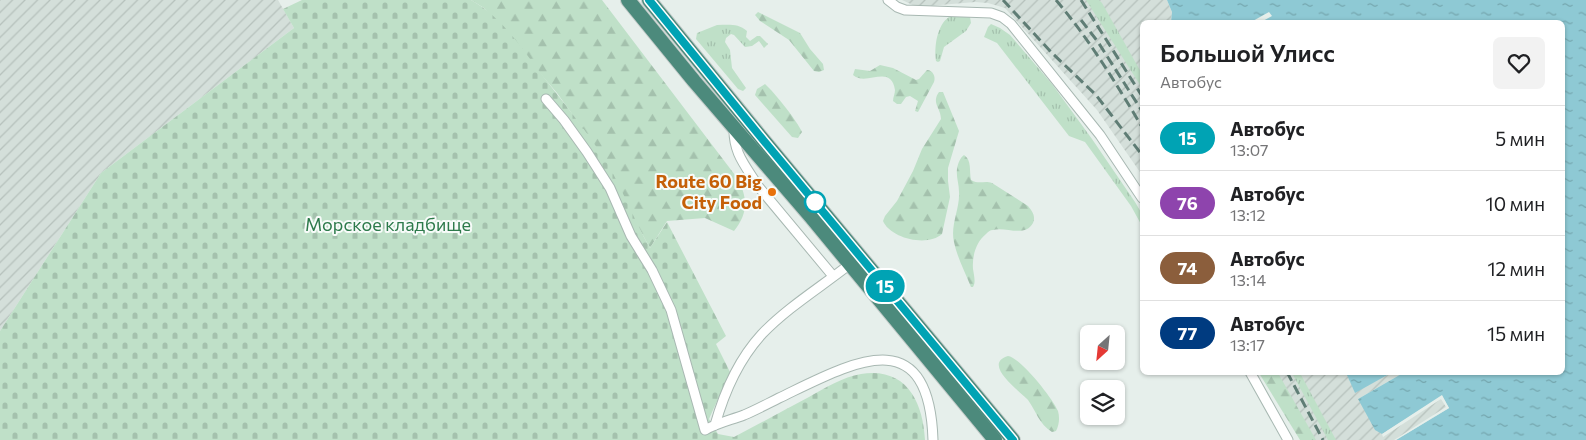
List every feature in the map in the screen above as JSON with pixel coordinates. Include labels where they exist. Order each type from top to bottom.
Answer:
[{"type":"highway","points":[[628,0],[850,264],[994,440]]},
{"type":"highway","points":[[649,0],[1013,440]]},
{"type":"street","points":[[888,0],[905,10],[991,13],[1002,17],[1011,24],[1100,134],[1140,195]]},
{"type":"street","points":[[546,98],[587,152],[610,188],[631,236],[652,270],[671,310],[705,430],[743,415],[832,373],[875,359],[885,359],[904,365],[924,386],[930,404],[933,440]]},
{"type":"street","points":[[734,127],[734,142],[758,186],[833,276]]},
{"type":"street","points":[[714,425],[732,380],[762,334],[850,264]]},
{"type":"street","points":[[1252,375],[1288,440]]},
{"type":"shaded area","points":[[0,0],[278,0],[294,28],[101,173],[0,331]]},
{"type":"shaded area","points":[[902,0],[1167,0],[1172,12],[1171,20],[1140,20],[1140,172],[1097,110],[1005,8],[988,3],[975,2],[917,7]]},
{"type":"shaded area","points":[[1265,375],[1347,375],[1355,392],[1387,375],[1400,375],[1358,399],[1442,395],[1449,408],[1396,440],[1304,440]]},
{"type":"green space","name":"Морское кладбище","points":[[302,0],[471,0],[491,14],[509,32],[583,128],[607,163],[650,248],[667,222],[726,336],[716,344],[730,372],[709,419],[718,434],[734,437],[841,380],[854,375],[877,373],[890,376],[909,390],[916,400],[920,412],[925,440],[0,440],[0,331],[101,173],[294,28],[283,9]]},
{"type":"green space","points":[[471,0],[602,0],[738,179],[744,193],[745,206],[742,218],[734,231],[705,218],[667,221],[650,248],[588,136],[557,93],[484,8]]},
{"type":"green space","points":[[1086,0],[1099,0],[1102,3],[1140,70],[1140,85]]},
{"type":"green space","points":[[758,12],[800,33],[810,49],[823,64],[824,70],[814,71],[789,40],[760,21],[755,15]]},
{"type":"green space","points":[[949,17],[970,17],[971,23],[966,31],[944,47],[938,62],[935,55],[937,37],[942,25]]},
{"type":"green space","points":[[991,24],[1010,35],[1052,84],[1135,202],[1140,211],[1140,222],[1131,206],[1085,142],[1069,136],[997,43],[984,37]]},
{"type":"green space","points":[[717,25],[740,27],[747,31],[746,37],[750,41],[760,36],[768,44],[764,48],[759,41],[752,46],[745,47],[734,35],[731,34],[726,38],[725,42],[730,50],[732,68],[746,88],[743,91],[738,89],[696,39],[697,33]]},
{"type":"green space","points":[[880,65],[893,68],[916,80],[927,70],[932,72],[935,78],[934,82],[918,112],[915,111],[918,101],[910,96],[906,97],[901,104],[893,101],[895,90],[893,82],[889,78],[864,79],[853,75],[855,69],[870,71]]},
{"type":"green space","points":[[765,84],[799,127],[802,132],[798,138],[792,137],[755,95],[757,89]]},
{"type":"green space","points":[[939,92],[943,92],[959,131],[948,168],[950,197],[942,234],[928,240],[910,239],[894,232],[883,221],[897,201],[922,149],[941,119],[936,102]]},
{"type":"green space","points":[[964,155],[969,163],[971,180],[992,183],[1028,206],[1034,216],[1033,223],[1025,230],[992,230],[983,237],[977,245],[974,254],[975,281],[973,287],[971,287],[959,259],[953,236],[959,198],[957,169],[959,161]]},
{"type":"green space","points":[[1008,356],[1014,358],[1028,371],[1055,405],[1059,416],[1056,431],[1052,432],[1044,425],[1028,400],[1005,378],[999,365],[1001,360]]},
{"type":"green space","points":[[1260,375],[1279,375],[1316,440],[1300,440]]},
{"type":"green space","points":[[1293,375],[1301,375],[1336,440],[1328,440]]},
{"type":"water","points":[[1167,0],[1586,0],[1586,440],[1396,440],[1449,408],[1442,396],[1382,434],[1375,430],[1358,399],[1400,375],[1565,375],[1565,20],[1265,20],[1272,16],[1269,12],[1255,20],[1171,20],[1172,12]]},
{"type":"water","points":[[1347,375],[1387,375],[1355,393]]},
{"type":"pier","points":[[1442,395],[1449,408],[1394,440],[1446,407],[1441,399],[1383,437],[1382,434]]},
{"type":"railway","points":[[1003,0],[1051,52],[1096,95],[1140,152]]},
{"type":"railway","points":[[1056,0],[1091,46],[1140,124]]},
{"type":"railway","points":[[1081,0],[1140,93]]},
{"type":"railway","points":[[1081,20],[1098,42],[1140,108]]},
{"type":"railway","points":[[1289,375],[1323,440]]},
{"type":"bus line","name":"15","points":[[649,0],[1013,440]]},
{"type":"place","name":"Route 60 Big City Food","points":[[772,192]]}]
